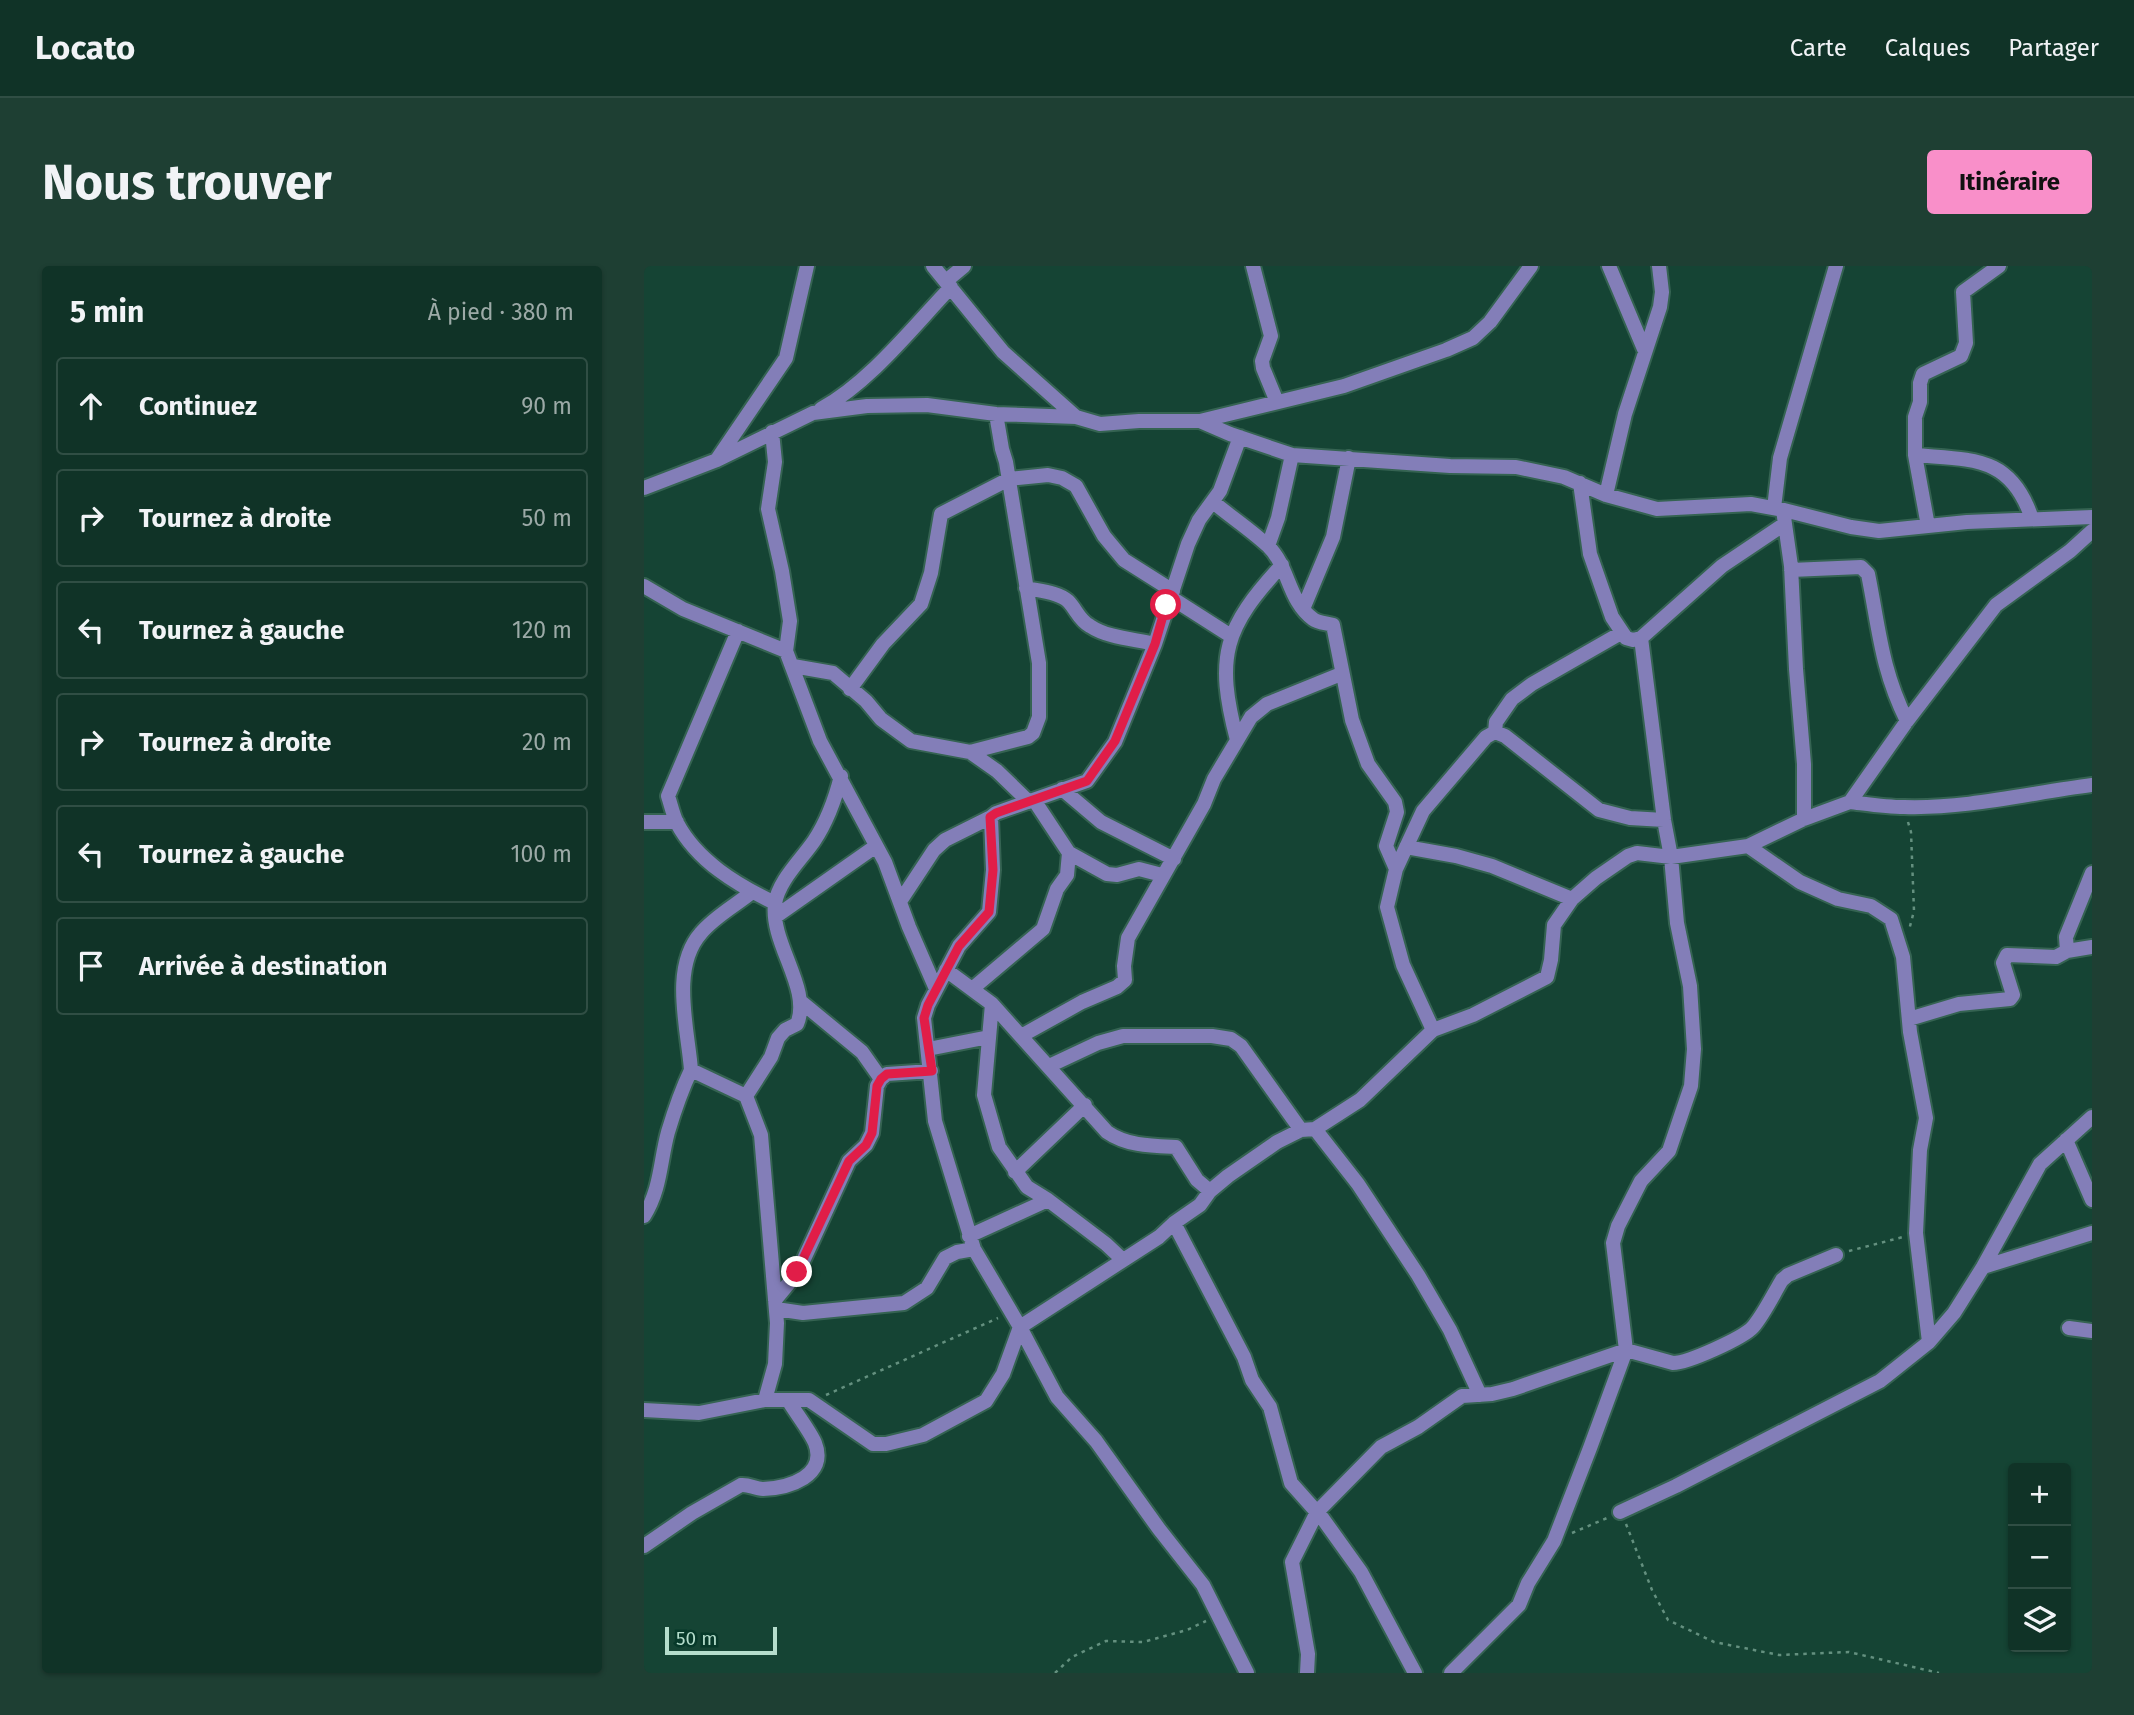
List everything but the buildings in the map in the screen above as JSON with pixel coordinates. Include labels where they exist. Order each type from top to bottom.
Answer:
[{"type":"street","points":[[717,460],[786,358],[807,266]]},
{"type":"street","points":[[933,266],[1003,352],[1076,417]]},
{"type":"street","points":[[644,488],[717,460],[838,400],[860,383],[964,266]]},
{"type":"street","points":[[1253,266],[1271,336],[1262,361],[1263,368],[1277,402]]},
{"type":"street","points":[[813,413],[867,406],[927,405],[996,414],[1076,417],[1100,424],[1200,421],[1344,386],[1473,338],[1490,322],[1531,266]]},
{"type":"street","points":[[1609,266],[1644,349]]},
{"type":"street","points":[[1606,495],[1625,414],[1644,349],[1660,307],[1662,292],[1659,266]]},
{"type":"street","points":[[1804,819],[1804,764],[1791,569],[1780,514],[1782,448],[1836,266]]},
{"type":"street","points":[[1928,526],[1915,455],[1915,417],[1920,402],[1920,383],[1923,374],[1961,356],[1965,351],[1963,292],[1999,266]]},
{"type":"street","points":[[793,666],[832,673],[866,701],[881,719],[911,741],[950,750],[970,751],[1028,737],[1038,724],[1039,663],[996,414]]},
{"type":"street","points":[[1200,421],[1292,455],[1450,466],[1516,467],[1580,483],[1606,495],[1657,509],[1751,504],[1780,514],[1870,530],[2092,517]]},
{"type":"street","points":[[772,432],[775,463],[768,509],[790,621],[786,652],[820,741],[876,846],[901,900],[909,927],[936,989]]},
{"type":"street","points":[[901,900],[934,850],[945,840],[996,813],[1087,781],[1115,741],[1155,644],[1188,544],[1199,520],[1220,491],[1240,437]]},
{"type":"street","points":[[1268,546],[1278,518],[1292,455]]},
{"type":"street","points":[[1915,455],[1966,460],[1990,465],[2002,471],[2026,504],[2032,519]]},
{"type":"street","points":[[1303,609],[1333,537],[1349,458]]},
{"type":"street","points":[[850,690],[883,644],[921,604],[931,573],[941,514],[1009,479],[1048,475],[1062,478],[1076,486],[1104,536],[1124,560],[1231,636]]},
{"type":"street","points":[[1580,483],[1590,554],[1612,617],[1621,633],[1633,640],[1641,638],[1780,514]]},
{"type":"street","points":[[1213,502],[1268,546],[1282,565],[1287,583],[1314,621],[1333,625],[1352,720],[1368,764],[1395,802],[1397,812],[1386,846],[1396,869]]},
{"type":"street","points":[[1850,802],[1907,721],[1996,605],[2070,551],[2092,531]]},
{"type":"street","points":[[1237,740],[1227,701],[1224,675],[1231,636],[1242,611],[1282,565]]},
{"type":"street","points":[[1791,569],[1861,567],[1868,573],[1886,671],[1907,721]]},
{"type":"street","points":[[644,586],[683,610],[786,652]]},
{"type":"street","points":[[1026,588],[1062,596],[1070,603],[1078,617],[1090,627],[1155,644]]},
{"type":"street","points":[[738,631],[668,796],[677,822],[695,849],[722,873],[775,910]]},
{"type":"street","points":[[1495,732],[1496,722],[1512,699],[1532,684],[1621,633]]},
{"type":"street","points":[[1451,1673],[1519,1605],[1528,1583],[1554,1541],[1626,1350],[1613,1244],[1615,1234],[1641,1181],[1669,1151],[1691,1086],[1694,1049],[1690,986],[1677,923],[1671,857],[1641,638]]},
{"type":"street","points":[[1021,1036],[1125,981],[1128,938],[1204,804],[1214,779],[1251,717],[1267,704],[1341,674]]},
{"type":"street","points":[[1495,732],[1504,736],[1600,810],[1630,818],[1664,820]]},
{"type":"street","points":[[1433,1030],[1403,965],[1387,907],[1396,869],[1423,811],[1486,737],[1495,732]]},
{"type":"street","points":[[970,751],[1032,801],[1069,853],[1107,874],[1117,875],[1139,869],[1162,875]]},
{"type":"street","points":[[746,1096],[771,1057],[778,1038],[785,1030],[797,1024],[802,1014],[775,910],[781,887],[816,839],[834,807],[841,776]]},
{"type":"street","points":[[644,1410],[699,1413],[765,1400],[809,1399],[873,1444],[886,1444],[923,1435],[986,1401],[1003,1374],[1020,1327],[1159,1237],[1200,1205],[1210,1191],[1277,1142],[1308,1130],[1360,1100],[1433,1030],[1473,1015],[1547,976],[1554,925],[1573,899],[1596,878],[1628,856],[1637,853],[1671,857],[1748,846],[1804,819],[1850,802],[1904,807],[1982,802],[2092,785]]},
{"type":"street","points":[[1062,789],[1101,822],[1174,859]]},
{"type":"street","points":[[990,817],[993,870],[989,912],[959,946],[924,1018],[932,1071],[935,1121],[971,1242],[1057,1396],[1096,1441],[1158,1529],[1203,1585],[1247,1673]]},
{"type":"street","points":[[644,822],[677,822]]},
{"type":"street","points":[[775,910],[876,846]]},
{"type":"street","points":[[1748,846],[1800,881],[1838,899],[1871,906],[1891,919],[1903,957],[1909,1019],[1926,1118],[1920,1150],[1916,1233],[1929,1342]]},
{"type":"street","points":[[1406,847],[1492,866],[1573,899]]},
{"type":"street","points":[[972,989],[1043,929],[1058,889],[1067,875],[1069,853]]},
{"type":"street","points":[[2067,951],[2066,937],[2092,873]]},
{"type":"street","points":[[644,1216],[661,1176],[668,1132],[691,1070],[683,1014],[684,978],[690,955],[700,934],[752,892]]},
{"type":"street","points":[[1909,1019],[1959,1004],[2010,999],[2013,995],[2003,963],[2007,955],[2056,957],[2067,951],[2092,947]]},
{"type":"street","points":[[946,970],[992,1004],[1107,1132],[1119,1140],[1150,1146],[1176,1147],[1197,1180],[1210,1191]]},
{"type":"street","points":[[800,1002],[862,1052],[881,1079]]},
{"type":"street","points":[[992,1004],[984,1095],[999,1147],[1027,1187],[1106,1244],[1123,1260]]},
{"type":"street","points":[[1049,1066],[1098,1043],[1123,1036],[1172,1034],[1231,1039],[1241,1046],[1308,1130],[1358,1184],[1418,1275],[1450,1330],[1480,1395]]},
{"type":"street","points":[[928,1049],[989,1037]]},
{"type":"street","points":[[691,1070],[746,1096],[761,1135],[778,1323],[775,1364],[765,1400]]},
{"type":"street","points":[[776,1304],[797,1272],[849,1161],[866,1145],[872,1133],[877,1086],[881,1079],[887,1074],[932,1071]]},
{"type":"street","points":[[1014,1172],[1085,1105]]},
{"type":"street","points":[[1620,1512],[1880,1381],[1929,1342],[1954,1313],[1983,1267],[2040,1164],[2092,1117]]},
{"type":"street","points":[[2066,1140],[2092,1200]]},
{"type":"street","points":[[776,1304],[815,1312],[904,1303],[927,1288],[945,1258],[1048,1200]]},
{"type":"street","points":[[1174,1223],[1244,1357],[1252,1380],[1270,1408],[1291,1482],[1360,1572],[1415,1673]]},
{"type":"street","points":[[1983,1267],[2092,1233]]},
{"type":"street","points":[[1307,1673],[1308,1654],[1292,1562],[1317,1513],[1381,1447],[1418,1427],[1462,1396],[1513,1389],[1626,1350],[1673,1363],[1700,1356],[1752,1329],[1782,1280],[1788,1275],[1836,1255]]},
{"type":"street","points":[[2069,1328],[2092,1331]]},
{"type":"street","points":[[644,1546],[692,1513],[741,1485],[748,1484],[758,1489],[776,1488],[808,1477],[815,1467],[818,1454],[814,1441],[788,1400]]},
{"type":"path","points":[[1904,807],[1910,832],[1914,911],[1909,934]]},
{"type":"path","points":[[1836,1255],[1916,1233]]},
{"type":"path","points":[[809,1399],[833,1393],[1011,1312]]},
{"type":"path","points":[[1554,1541],[1620,1512],[1652,1590],[1668,1620],[1714,1642],[1753,1650],[1779,1655],[1849,1652],[1939,1673]]},
{"type":"path","points":[[1055,1673],[1072,1657],[1106,1642],[1143,1642],[1187,1630],[1217,1616]]},
{"type":"route","points":[[797,1272],[849,1161],[866,1145],[872,1133],[877,1086],[881,1079],[887,1074],[932,1071],[924,1018],[928,1005],[959,946],[989,912],[993,870],[990,817],[992,814],[1087,781],[1115,741],[1155,644],[1166,605]]}]
